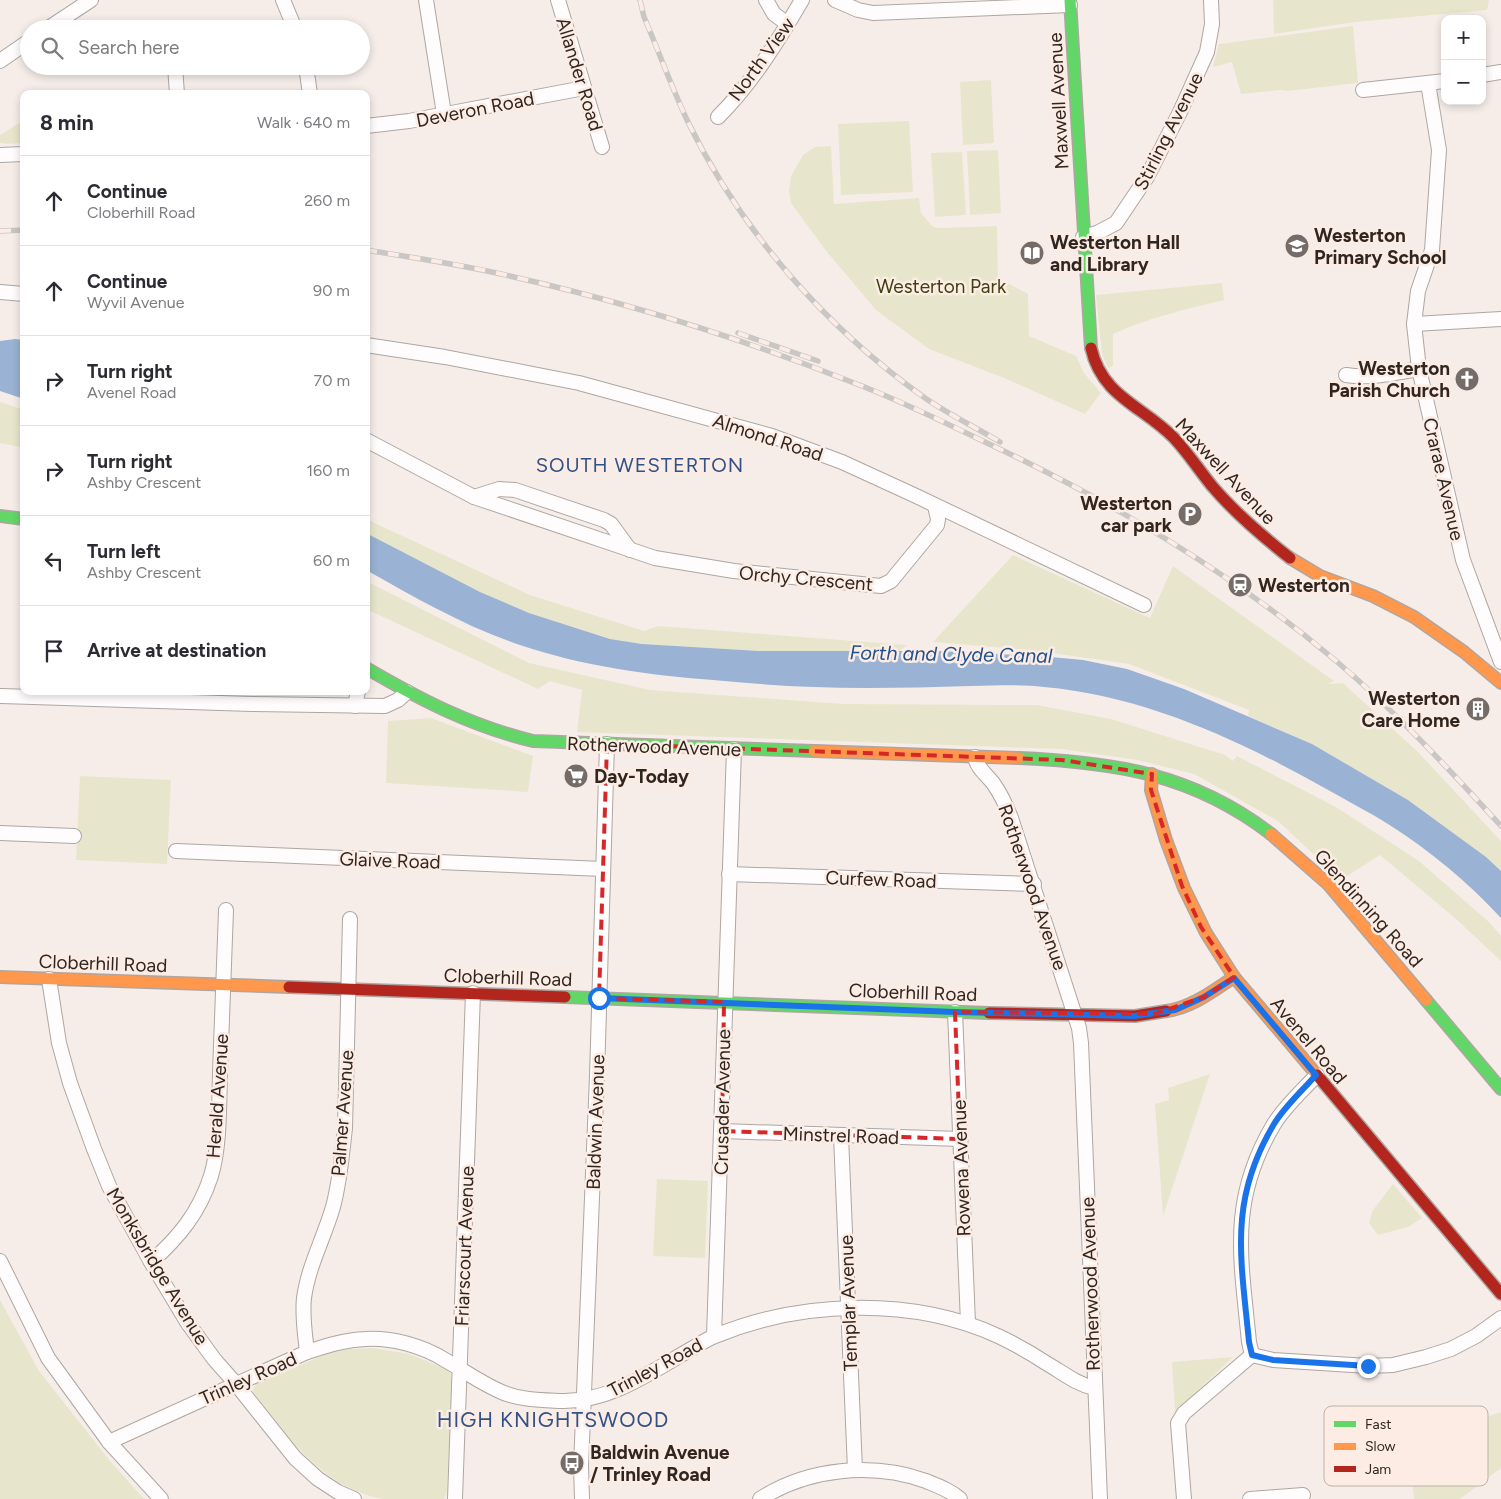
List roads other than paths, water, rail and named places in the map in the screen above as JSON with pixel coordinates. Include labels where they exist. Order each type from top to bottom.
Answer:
[{"type":"street","points":[[61,20],[91,0]]},
{"type":"street","points":[[283,0],[291,20]]},
{"type":"street","points":[[426,0],[444,114]]},
{"type":"street","name":"Allander Road","points":[[558,0],[602,147]]},
{"type":"street","points":[[766,0],[774,14],[788,24]]},
{"type":"street","name":"North View","points":[[718,117],[762,64],[802,0]]},
{"type":"street","points":[[835,0],[858,10],[885,13],[1070,2]]},
{"type":"street","name":"Stirling Avenue","points":[[1083,237],[1097,233],[1116,222],[1147,177],[1180,112],[1207,52],[1212,24],[1211,0]]},
{"type":"street","name":"Maxwell Avenue","points":[[1070,2],[1091,355],[1097,369],[1112,390],[1123,401],[1174,438],[1220,495],[1253,529],[1317,575],[1331,582],[1375,596],[1422,622],[1457,646],[1501,683]]},
{"type":"street","points":[[0,60],[20,47]]},
{"type":"street","points":[[1486,74],[1501,72]]},
{"type":"street","points":[[176,75],[177,90]]},
{"type":"street","points":[[307,75],[309,90]]},
{"type":"street","points":[[1364,90],[1441,81]]},
{"type":"street","name":"Crarae Avenue","points":[[1428,83],[1439,150],[1432,250],[1418,291],[1414,324],[1419,369],[1463,560],[1501,662]]},
{"type":"street","name":"Deveron Road","points":[[370,126],[393,124],[584,88]]},
{"type":"street","points":[[0,155],[20,154]]},
{"type":"street","points":[[0,292],[20,294]]},
{"type":"street","points":[[1414,324],[1501,319]]},
{"type":"street","name":"Almond Road","points":[[370,345],[464,360],[579,383],[772,436],[834,459],[1144,605]]},
{"type":"street","points":[[1346,375],[1364,378],[1419,369]]},
{"type":"street","name":"Orchy Crescent","points":[[370,442],[474,498],[662,559],[734,571],[881,586],[891,581],[933,532],[938,519],[935,506]]},
{"type":"street","points":[[474,498],[499,489],[515,490],[604,520],[611,524],[630,550]]},
{"type":"street","points":[[0,516],[20,518]]},
{"type":"street","name":"Rotherwood Avenue","points":[[370,670],[456,717],[485,729],[533,741],[975,757],[978,766],[1003,799],[1034,884],[1075,1014],[1081,1043],[1100,1499]]},
{"type":"street","points":[[1,696],[386,706],[398,700],[407,692]]},
{"type":"street","points":[[355,706],[357,695]]},
{"type":"street","name":"Baldwin Avenue","points":[[582,1499],[581,1466],[607,744]]},
{"type":"street","name":"Crusader Avenue","points":[[714,1336],[734,749]]},
{"type":"street","name":"Glendinning Road","points":[[975,757],[1062,760],[1125,768],[1152,774],[1206,794],[1244,815],[1275,836],[1328,884],[1501,1089]]},
{"type":"street","name":"Avenel Road","points":[[1152,774],[1151,782],[1154,799],[1182,886],[1201,927],[1216,952],[1234,978],[1501,1294]]},
{"type":"street","points":[[0,833],[74,836]]},
{"type":"street","name":"Glaive Road","points":[[176,851],[603,869]]},
{"type":"street","name":"Curfew Road","points":[[729,874],[1034,884]]},
{"type":"street","name":"Herald Avenue","points":[[151,1262],[172,1243],[190,1220],[211,1175],[219,1116],[226,910]]},
{"type":"street","name":"Palmer Avenue","points":[[307,1352],[303,1317],[304,1298],[334,1202],[342,1160],[345,1128],[350,919]]},
{"type":"street","name":"Cloberhill Road","points":[[0,977],[348,988],[955,1012],[1134,1016],[1175,1010],[1204,997],[1234,978]]},
{"type":"street","name":"Monksbridge Avenue","points":[[49,979],[59,1043],[70,1083],[109,1186],[151,1262],[187,1322],[276,1436],[318,1479],[338,1492],[354,1499]]},
{"type":"street","name":"Friarscourt Avenue","points":[[456,1499],[474,993]]},
{"type":"street","name":"Rowena Avenue","points":[[955,1012],[968,1323]]},
{"type":"street","points":[[1252,1355],[1249,1342],[1240,1234],[1246,1190],[1255,1162],[1275,1123],[1316,1075]]},
{"type":"street","name":"Minstrel Road","points":[[722,1131],[960,1139]]},
{"type":"street","name":"Templar Avenue","points":[[841,1136],[855,1470]]},
{"type":"street","points":[[0,1261],[4,1280],[48,1358],[109,1442],[161,1499]]},
{"type":"street","name":"Trinley Road","points":[[109,1442],[307,1352],[348,1340],[383,1339],[422,1349],[443,1358],[483,1383],[521,1398],[566,1401],[584,1400],[608,1393],[634,1382],[714,1336],[784,1315],[849,1308],[899,1310],[934,1315],[968,1323],[1033,1354],[1078,1382],[1094,1388]]},
{"type":"street","points":[[1252,1355],[1273,1360],[1368,1366],[1393,1365],[1426,1358],[1451,1349],[1476,1336],[1501,1318]]},
{"type":"street","points":[[1184,1499],[1177,1428],[1180,1417],[1252,1355]]},
{"type":"street","points":[[760,1499],[772,1491],[805,1478],[829,1472],[855,1470],[889,1472],[918,1478],[941,1487],[960,1499]]},
{"type":"street","points":[[1250,1499],[1303,1495]]},
{"type":"water","points":[[20,340],[20,398],[0,391],[0,341]]},
{"type":"water","name":"Forth and Clyde Canal","points":[[370,535],[480,592],[529,613],[610,639],[642,644],[759,651],[941,651],[1040,656],[1083,660],[1127,669],[1184,689],[1312,744],[1408,800],[1486,857],[1501,871],[1501,918],[1448,867],[1381,820],[1296,773],[1227,738],[1156,711],[1082,692],[1035,686],[866,688],[790,686],[732,682],[615,668],[567,659],[500,638],[480,630],[370,572]]},
{"type":"railway","points":[[640,0],[644,17],[676,96],[710,163],[760,239],[789,275],[853,340],[888,370],[934,404],[1000,442]]},
{"type":"railway","points":[[0,231],[20,230]]},
{"type":"railway","points":[[370,251],[496,273],[558,288],[647,311],[734,339],[910,406],[1033,465],[1168,540],[1254,597],[1295,628],[1379,699],[1441,761],[1501,826]]},
{"type":"railway","points":[[738,333],[818,361]]},
{"type":"place","name":"Westerton Primary School","points":[[1297,246]]},
{"type":"place","name":"Westerton Hall and Library","points":[[1032,253]]},
{"type":"place","name":"Westerton Parish Church","points":[[1467,379]]},
{"type":"place","name":"Westerton car park","points":[[1190,514]]},
{"type":"place","name":"Westerton","points":[[1240,585]]},
{"type":"place","name":"Westerton Care Home","points":[[1478,709]]},
{"type":"place","name":"Day-Today","points":[[576,776]]},
{"type":"place","name":"Baldwin Avenue / Trinley Road","points":[[572,1463]]},
{"type":"district","name":"SOUTH WESTERTON","points":[[640,465]]},
{"type":"district","name":"HIGH KNIGHTSWOOD","points":[[553,1420]]},
{"type":"park label","name":"Westerton Park","points":[[941,286]]}]
